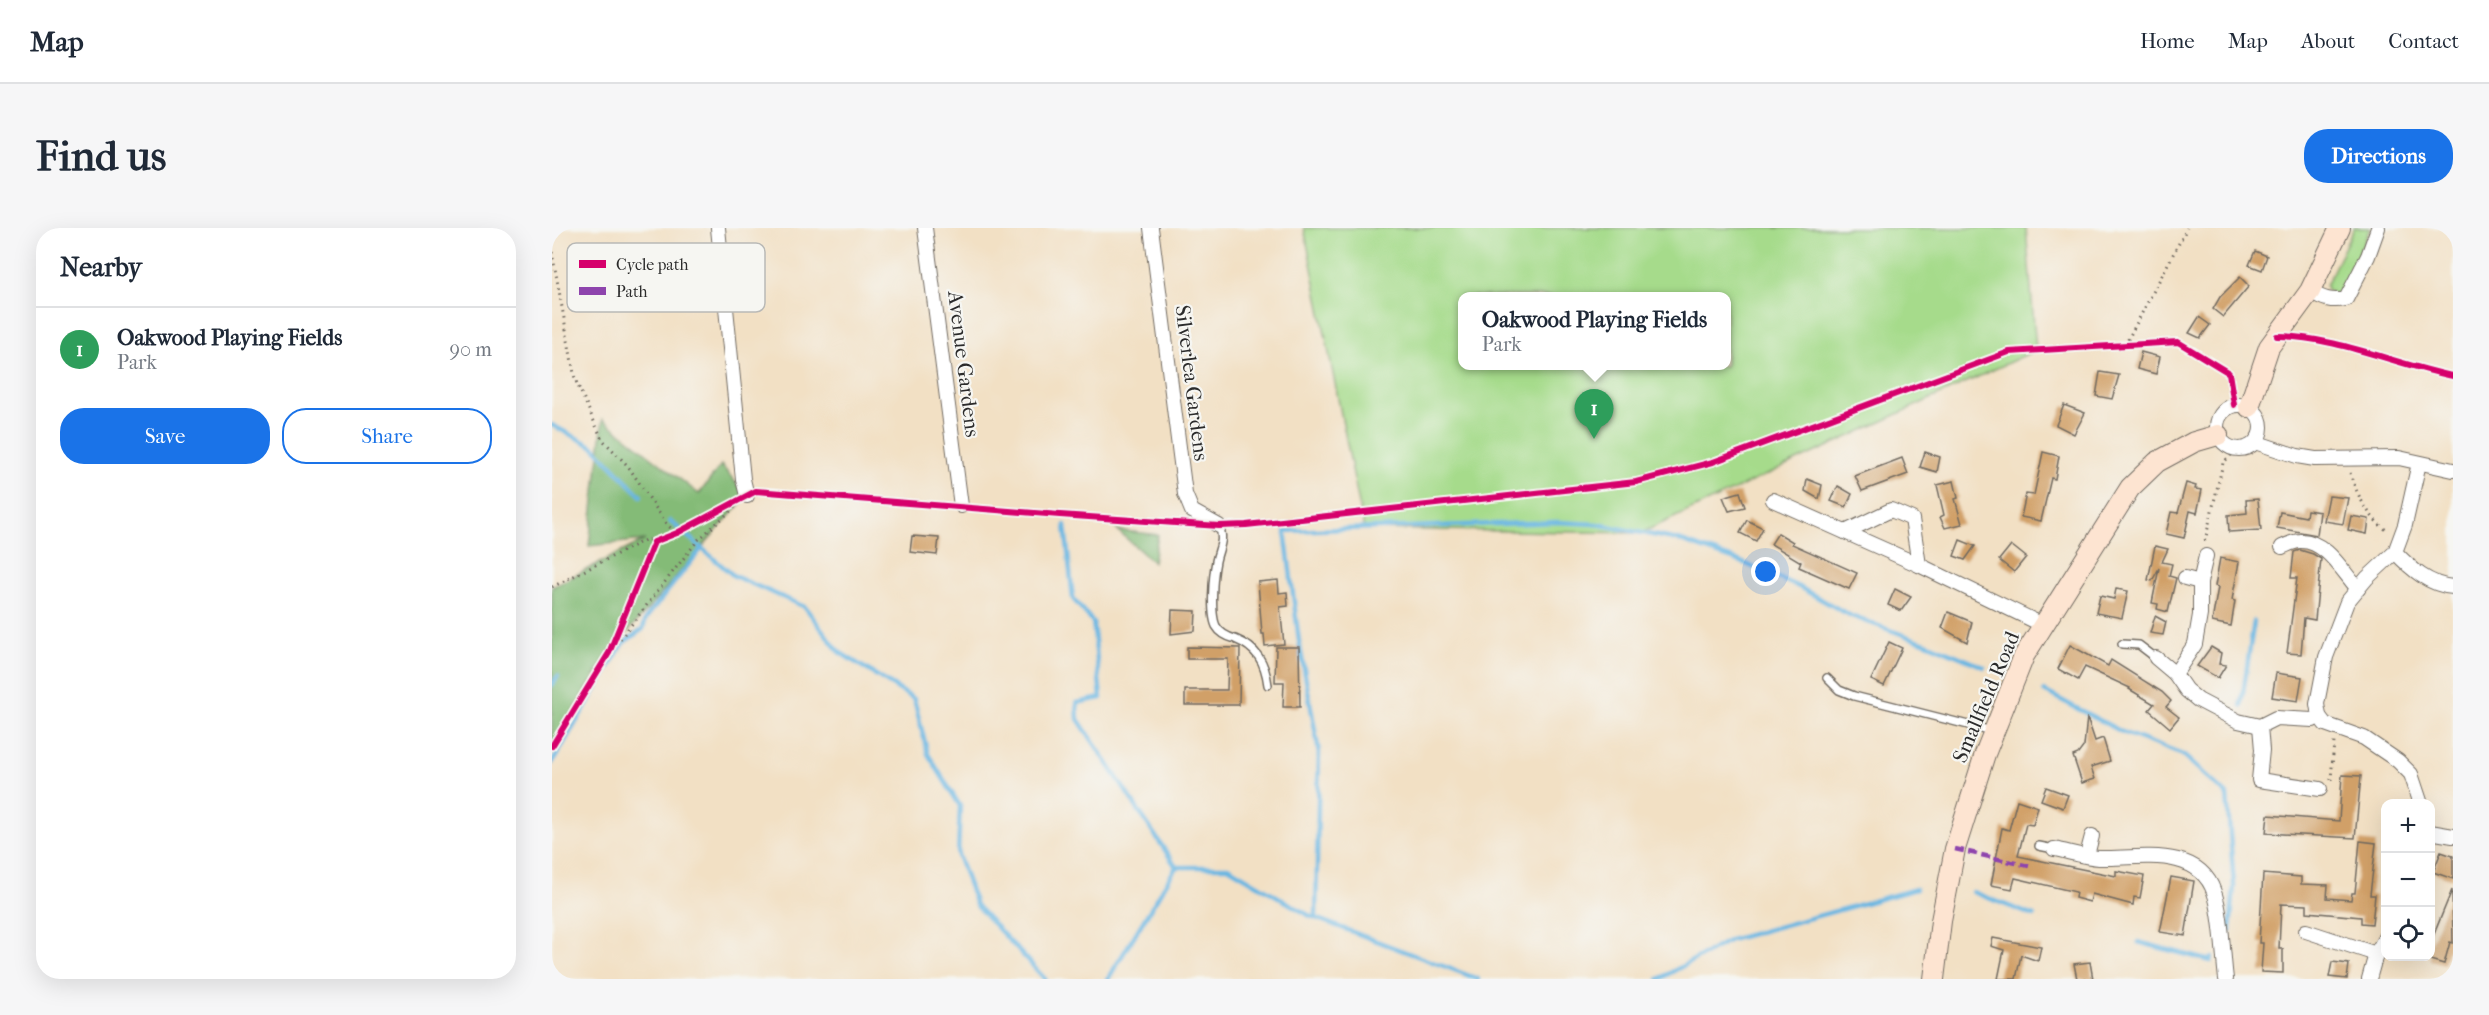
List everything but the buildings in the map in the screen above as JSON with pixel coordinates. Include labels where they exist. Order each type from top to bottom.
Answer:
[{"type":"street","points":[[718,228],[719,243]]},
{"type":"street","name":"Avenue Gardens","points":[[925,228],[962,506]]},
{"type":"street","name":"Silverlea Gardens","points":[[1151,228],[1185,494],[1192,511],[1219,526]]},
{"type":"street","points":[[2249,407],[2269,347],[2310,291],[2340,228]]},
{"type":"street","points":[[2310,291],[2324,299],[2335,301],[2346,299],[2368,256],[2378,228]]},
{"type":"street","points":[[726,312],[743,479],[747,496]]},
{"type":"street","points":[[2242,405],[2256,412],[2262,427],[2255,442],[2243,449],[2226,444],[2218,435],[2218,420],[2227,408],[2242,405]]},
{"type":"street","name":"Smallfield Road","points":[[1934,979],[1941,921],[1955,849],[1994,732],[2024,656],[2130,488],[2157,462],[2194,442],[2218,435]]},
{"type":"street","points":[[2255,442],[2297,456],[2315,459],[2399,458],[2453,470]]},
{"type":"street","points":[[2419,463],[2395,552],[2347,602],[2326,657],[2317,704],[2319,716],[2325,724],[2364,738],[2398,761],[2411,774],[2419,799]]},
{"type":"street","points":[[1773,500],[1919,565],[2043,625]]},
{"type":"street","points":[[1845,532],[1891,510],[1912,519],[1919,565]]},
{"type":"street","points":[[2282,547],[2300,541],[2316,544],[2325,550],[2358,589]]},
{"type":"street","points":[[2395,552],[2406,564],[2426,578],[2440,586],[2453,587]]},
{"type":"street","points":[[2175,674],[2195,644],[2200,615],[2200,582],[2206,556]]},
{"type":"street","points":[[2185,578],[2200,582]]},
{"type":"street","points":[[2156,658],[2175,674],[2186,690],[2217,712],[2238,721],[2260,726],[2276,718],[2313,720],[2319,716]]},
{"type":"street","points":[[2260,726],[2262,750],[2259,780],[2320,789]]},
{"type":"street","points":[[2435,833],[2453,836]]},
{"type":"street","points":[[2087,855],[2092,836]]},
{"type":"street","points":[[2054,849],[2097,858],[2151,856],[2180,860],[2199,870],[2214,891],[2226,979]]},
{"type":"street","points":[[2306,931],[2376,954]]},
{"type":"street","points":[[2369,979],[2381,944]]},
{"type":"lane","points":[[1219,526],[1223,534],[1222,546],[1216,561],[1213,590],[1213,612],[1216,626],[1228,637],[1253,649],[1261,658],[1266,668],[1268,685]]},
{"type":"lane","points":[[2122,644],[2139,645],[2156,658]]},
{"type":"lane","points":[[1827,678],[1839,690],[1854,696],[1994,732]]},
{"type":"lane","points":[[2039,846],[2054,849]]},
{"type":"path","points":[[2125,345],[2187,228]]},
{"type":"path","points":[[552,252],[575,379],[602,439],[628,466],[667,525],[677,533]]},
{"type":"path","points":[[2206,556],[2201,554],[2212,518],[2223,463],[2237,449]]},
{"type":"path","points":[[2346,458],[2356,493],[2382,527],[2400,538]]},
{"type":"path","points":[[609,653],[698,540],[747,496]]},
{"type":"path","points":[[552,586],[647,539],[654,542]]},
{"type":"path","points":[[2320,789],[2330,790],[2335,728]]},
{"type":"green space","points":[[1304,228],[2026,228],[2036,350],[1641,533],[1364,529]]},
{"type":"green space","points":[[2354,228],[2370,228],[2343,293],[2335,295],[2327,290],[2326,285]]},
{"type":"green space","points":[[603,419],[699,494],[721,465],[747,496],[609,653],[552,746],[552,587],[645,540],[589,546]]},
{"type":"green space","points":[[1117,530],[1158,535],[1153,562]]},
{"type":"waterway","points":[[552,425],[594,447],[641,496]]},
{"type":"waterway","points":[[670,521],[734,576],[805,607],[839,652],[914,699],[928,754],[960,806],[958,855],[976,905],[1045,979]]},
{"type":"waterway","points":[[1316,918],[1319,752],[1299,641],[1285,531],[1557,522],[1597,524],[1678,540],[1739,561],[1799,587],[1851,616],[1984,667]]},
{"type":"waterway","points":[[1065,525],[1073,599],[1093,622],[1101,698],[1077,703],[1078,719],[1176,867],[1108,979]]},
{"type":"waterway","points":[[552,763],[623,643],[643,629],[646,618],[702,548]]},
{"type":"waterway","points":[[2241,706],[2254,621]]},
{"type":"waterway","points":[[552,685],[558,676]]},
{"type":"waterway","points":[[2044,691],[2122,732],[2183,755],[2227,795],[2234,886],[2230,931]]},
{"type":"waterway","points":[[1176,867],[1228,867],[1310,916],[1478,979]]},
{"type":"waterway","points":[[1659,979],[1730,940],[1916,889]]},
{"type":"waterway","points":[[1973,892],[2034,916]]},
{"type":"waterway","points":[[2138,942],[2211,961],[2212,958]]},
{"type":"marked path","points":[[1955,849],[2029,866]]},
{"type":"cycle path","points":[[2277,336],[2322,341],[2453,376]]},
{"type":"cycle path","points":[[552,746],[609,653],[654,542],[677,533],[756,491],[1060,515],[1219,526],[1246,525],[1636,482],[1713,462],[2009,352],[2178,342],[2229,373],[2234,405]]},
{"type":"place","name":"Oakwood Playing Fields","points":[[1594,439]]}]
